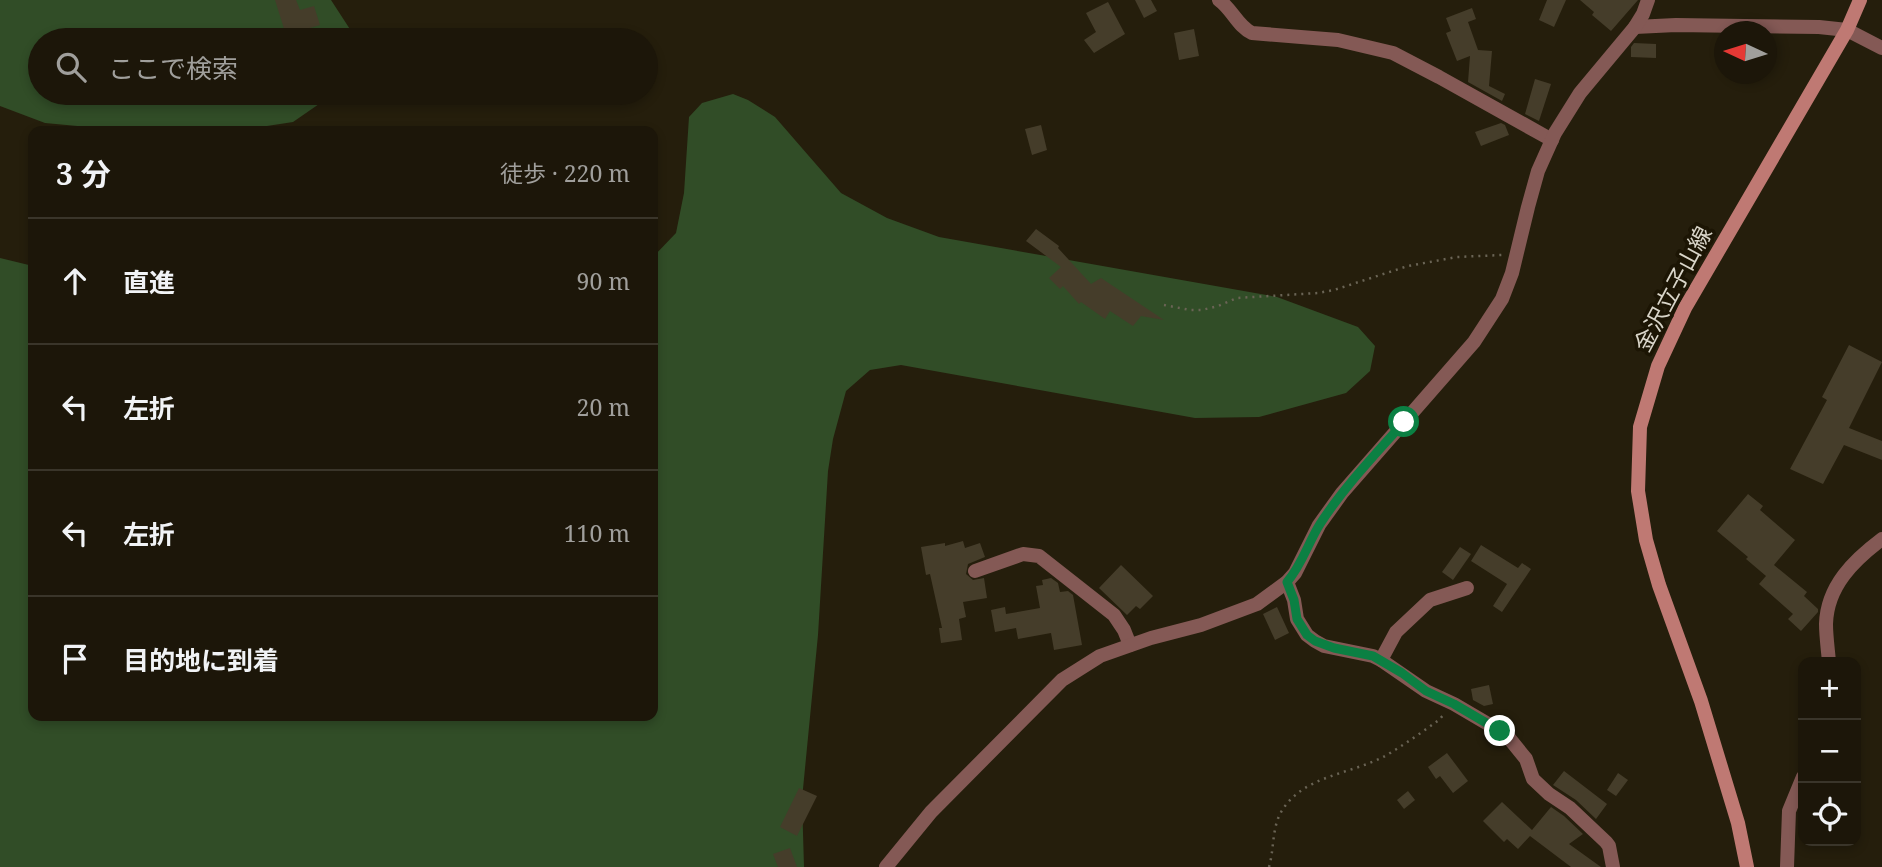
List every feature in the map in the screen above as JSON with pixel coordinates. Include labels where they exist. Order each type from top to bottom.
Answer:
[{"type":"street","points":[[1219,0],[1246,30],[1252,33],[1338,40],[1393,53],[1552,140]]},
{"type":"street","points":[[886,867],[931,812],[1062,680],[1100,656],[1150,638],[1201,625],[1257,604],[1295,573],[1320,525],[1342,493],[1474,342],[1502,299],[1538,171],[1552,140],[1580,93],[1635,27],[1648,0]]},
{"type":"street","name":"金沢立子山線","points":[[1747,867],[1738,824],[1701,701],[1659,585],[1646,540],[1638,491],[1640,427],[1658,366],[1685,308],[1847,30],[1860,0]]},
{"type":"street","points":[[1635,27],[1819,27],[1847,30],[1882,48]]},
{"type":"street","points":[[1829,657],[1826,622],[1833,594],[1855,560],[1882,539]]},
{"type":"street","points":[[975,571],[1023,554],[1039,556],[1114,615],[1130,645]]},
{"type":"street","points":[[1287,582],[1297,619],[1307,635],[1315,641],[1324,646],[1373,656],[1426,691],[1500,731],[1526,759],[1534,779],[1606,842],[1614,867]]},
{"type":"street","points":[[1381,660],[1400,627],[1430,600],[1467,588]]},
{"type":"street","points":[[1787,867],[1789,811],[1800,783]]},
{"type":"path","points":[[1164,305],[1202,310],[1237,298],[1334,290],[1408,266],[1444,259],[1498,254],[1516,256]]},
{"type":"path","points":[[1269,867],[1278,818],[1297,793],[1316,781],[1359,768],[1386,755],[1439,720],[1454,704]]},
{"type":"green space","points":[[0,0],[331,0],[349,28],[28,28],[28,105],[318,105],[293,122],[267,126],[77,126],[45,123],[0,106]]},
{"type":"green space","points":[[733,94],[748,100],[775,117],[841,193],[887,218],[939,237],[1277,297],[1358,327],[1375,346],[1370,371],[1346,393],[1259,417],[1195,418],[901,365],[870,370],[846,391],[833,439],[828,471],[818,635],[802,799],[804,867],[0,867],[0,258],[28,265],[28,721],[658,721],[658,252],[676,233],[684,193],[689,117],[702,103]]},
{"type":"building","points":[[275,0],[296,0],[300,10],[314,6],[320,25],[310,28],[284,28]]},
{"type":"building","points":[[1135,0],[1151,0],[1157,11],[1144,18]]},
{"type":"building","points":[[1547,0],[1566,0],[1554,27],[1539,20]]},
{"type":"building","points":[[1580,0],[1638,0],[1611,31],[1592,15],[1594,12]]},
{"type":"building","points":[[1108,2],[1125,34],[1094,53],[1084,40],[1096,32],[1086,13]]},
{"type":"building","points":[[1472,8],[1476,19],[1468,22],[1478,50],[1492,51],[1489,86],[1505,94],[1502,101],[1468,82],[1470,56],[1457,61],[1446,33],[1451,31],[1446,18]]},
{"type":"building","points":[[1194,29],[1199,56],[1179,60],[1174,33]]},
{"type":"building","points":[[1634,43],[1656,44],[1656,58],[1631,57]]},
{"type":"building","points":[[1535,79],[1551,84],[1539,121],[1525,114]]},
{"type":"building","points":[[1501,123],[1505,125],[1509,135],[1481,146],[1475,132]]},
{"type":"building","points":[[1041,125],[1047,150],[1032,155],[1025,129]]},
{"type":"building","points":[[1036,229],[1059,246],[1091,284],[1101,278],[1164,320],[1141,316],[1133,326],[1110,311],[1105,319],[1081,302],[1079,304],[1063,286],[1060,289],[1049,278],[1061,267],[1026,241]]},
{"type":"building","points":[[1849,345],[1882,362],[1849,428],[1882,441],[1882,460],[1844,445],[1823,484],[1790,469],[1827,400],[1822,397]]},
{"type":"building","points":[[1748,494],[1763,506],[1760,510],[1795,540],[1774,565],[1807,592],[1804,596],[1818,609],[1801,631],[1788,619],[1793,614],[1759,584],[1766,576],[1717,531]]},
{"type":"building","points":[[963,541],[965,548],[980,543],[985,557],[968,564],[966,574],[973,580],[984,578],[987,598],[963,602],[966,617],[959,619],[962,640],[941,643],[939,628],[942,628],[930,574],[926,575],[921,547],[945,543],[945,546]]},
{"type":"building","points":[[1481,545],[1518,568],[1522,563],[1531,569],[1502,612],[1493,606],[1507,584],[1471,561]]},
{"type":"building","points":[[1460,547],[1471,554],[1453,580],[1442,572]]},
{"type":"building","points":[[1121,565],[1153,596],[1140,609],[1136,606],[1127,615],[1099,588]]},
{"type":"building","points":[[1051,578],[1058,583],[1060,592],[1068,591],[1073,595],[1082,645],[1054,650],[1051,633],[1018,639],[1016,628],[995,632],[991,610],[1005,607],[1006,614],[1040,608],[1036,586],[1043,585],[1042,580]]},
{"type":"building","points":[[1277,607],[1289,633],[1275,640],[1263,614]]},
{"type":"building","points":[[1489,685],[1493,704],[1484,706],[1473,700],[1471,689]]},
{"type":"building","points":[[1447,753],[1468,781],[1453,793],[1440,776],[1436,779],[1428,767]]},
{"type":"building","points":[[1564,771],[1607,804],[1596,819],[1576,800],[1553,785]]},
{"type":"building","points":[[1618,773],[1628,780],[1616,796],[1607,790]]},
{"type":"building","points":[[799,788],[817,796],[797,836],[780,827]]},
{"type":"building","points":[[1408,791],[1415,800],[1404,809],[1397,800]]},
{"type":"building","points":[[1502,802],[1532,830],[1551,807],[1583,834],[1569,844],[1601,867],[1571,867],[1530,836],[1518,849],[1507,839],[1504,842],[1483,821]]},
{"type":"building","points":[[790,848],[797,867],[778,867],[773,854]]},
{"type":"route","points":[[1404,422],[1342,493],[1287,582],[1297,619],[1307,635],[1324,646],[1373,656],[1426,691],[1500,731]]}]
